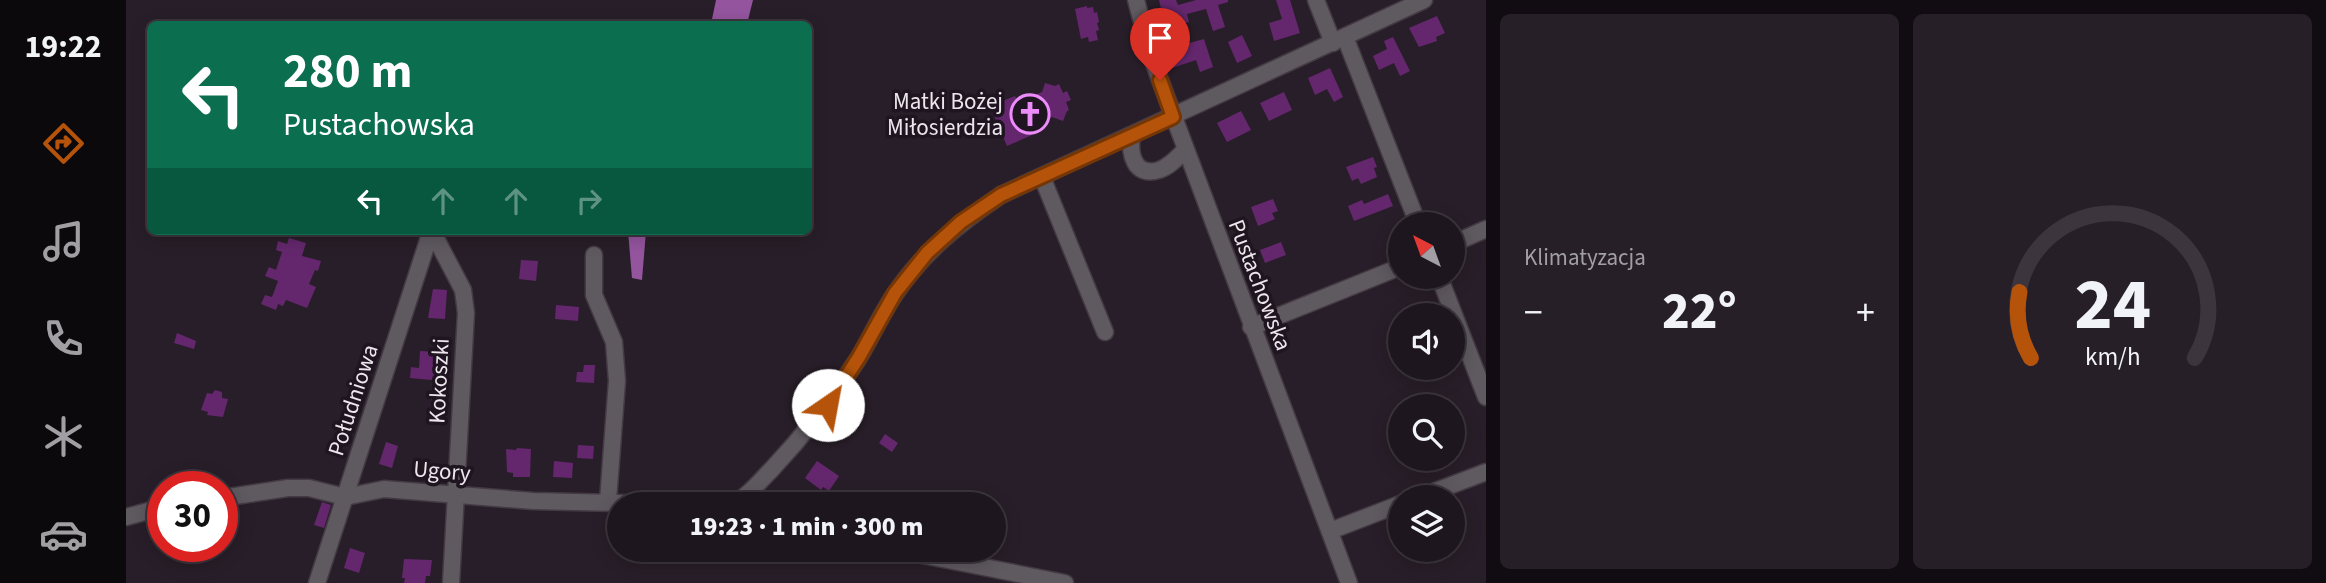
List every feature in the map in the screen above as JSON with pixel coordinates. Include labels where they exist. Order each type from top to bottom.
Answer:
[{"type":"street","name":"Pustachowska","points":[[1136,0],[1151,56],[1185,150],[1349,583]]},
{"type":"street","points":[[1316,0],[1339,40],[1413,212]]},
{"type":"street","points":[[748,492],[828,405],[895,293],[927,253],[961,222],[1001,195],[1424,0]]},
{"type":"street","points":[[1132,135],[1130,150],[1133,160],[1138,167],[1149,172],[1160,170],[1185,150]]},
{"type":"street","points":[[1042,177],[1105,332]]},
{"type":"street","points":[[1465,238],[1486,229]]},
{"type":"street","name":"Południowa","points":[[317,583],[431,235]]},
{"type":"street","name":"Kokoszki","points":[[434,235],[463,290],[466,313],[451,583]]},
{"type":"street","points":[[594,255],[594,295],[614,342],[617,381],[609,492]]},
{"type":"street","points":[[1251,327],[1388,272]]},
{"type":"street","points":[[1444,289],[1486,397]]},
{"type":"street","points":[[1452,485],[1486,472]]},
{"type":"street","name":"Ugory","points":[[238,496],[288,488],[309,488],[345,497],[384,489],[455,496],[607,501]]},
{"type":"street","points":[[1330,531],[1388,509]]},
{"type":"street","points":[[126,517],[147,512]]},
{"type":"street","points":[[958,562],[1065,583]]},
{"type":"shaded area","points":[[716,0],[753,0],[748,21],[712,21]]},
{"type":"shaded area","points":[[628,235],[646,235],[642,280],[632,278]]},
{"type":"building","points":[[1159,0],[1176,0],[1178,5],[1196,0],[1228,0],[1218,5],[1225,27],[1213,31],[1206,9],[1187,14],[1189,22],[1179,25],[1176,14],[1163,18]]},
{"type":"building","points":[[1276,0],[1290,0],[1300,33],[1274,41],[1269,23],[1282,19]]},
{"type":"building","points":[[1093,7],[1094,13],[1097,12],[1099,22],[1099,30],[1096,31],[1098,40],[1089,42],[1088,37],[1081,39],[1075,9]]},
{"type":"building","points":[[1437,16],[1445,33],[1436,37],[1437,41],[1419,47],[1409,28]]},
{"type":"building","points":[[1242,35],[1252,56],[1237,63],[1228,42]]},
{"type":"building","points":[[1180,36],[1182,45],[1204,39],[1213,67],[1200,72],[1196,60],[1172,68],[1164,41]]},
{"type":"building","points":[[1393,37],[1410,71],[1400,76],[1394,63],[1379,70],[1373,56],[1387,49],[1384,41]]},
{"type":"building","points":[[1330,68],[1343,97],[1334,102],[1327,89],[1315,95],[1308,78]]},
{"type":"building","name":"Matki Bożej Miłosierdzia","points":[[1045,83],[1055,86],[1059,84],[1063,93],[1067,91],[1071,100],[1066,102],[1069,110],[1063,121],[1052,117],[1029,127],[1032,135],[1007,146],[990,106],[1015,96],[1018,102],[1042,92]]},
{"type":"building","points":[[1284,92],[1292,110],[1269,121],[1260,103]]},
{"type":"building","points":[[1241,111],[1251,130],[1227,142],[1217,123]]},
{"type":"building","points":[[1373,157],[1377,177],[1361,184],[1358,178],[1352,181],[1346,167]]},
{"type":"building","points":[[1388,194],[1393,206],[1354,221],[1348,206],[1362,200],[1364,204]]},
{"type":"building","points":[[1273,199],[1278,211],[1272,213],[1275,219],[1258,226],[1251,207]]},
{"type":"building","points":[[289,238],[306,243],[302,256],[321,261],[309,284],[316,287],[307,308],[286,300],[283,306],[278,304],[276,310],[261,304],[265,295],[272,297],[278,281],[265,276],[269,267],[276,270],[282,252],[276,250],[278,241],[287,244]]},
{"type":"building","points":[[1281,242],[1286,255],[1265,263],[1260,250]]},
{"type":"building","points":[[521,260],[538,261],[536,281],[519,279]]},
{"type":"building","points":[[433,289],[447,290],[445,319],[428,318]]},
{"type":"building","points":[[556,305],[579,307],[578,321],[555,319]]},
{"type":"building","points":[[177,333],[196,341],[194,349],[174,343]]},
{"type":"building","points":[[420,351],[436,352],[435,364],[442,365],[440,394],[445,394],[446,420],[430,419],[432,380],[410,378],[411,367],[419,368]]},
{"type":"building","points":[[584,365],[595,365],[594,383],[576,382],[577,372],[583,372]]},
{"type":"building","points":[[215,390],[222,392],[222,398],[228,399],[223,417],[207,415],[208,412],[201,410],[207,393],[212,394]]},
{"type":"building","points":[[840,416],[851,424],[840,440],[829,432]]},
{"type":"building","points":[[885,434],[898,443],[892,452],[879,443]]},
{"type":"building","points":[[386,442],[398,446],[392,468],[379,464]]},
{"type":"building","points":[[578,445],[594,446],[593,459],[577,458]]},
{"type":"building","points":[[506,449],[531,449],[530,477],[513,477],[513,473],[507,472]]},
{"type":"building","points":[[554,461],[573,463],[572,478],[553,477]]},
{"type":"building","points":[[817,461],[839,476],[829,491],[823,487],[821,490],[805,478]]},
{"type":"building","points":[[322,502],[331,505],[324,528],[314,525]]},
{"type":"building","points":[[350,548],[365,553],[359,573],[344,568]]},
{"type":"building","points":[[404,559],[432,560],[430,576],[426,576],[425,583],[404,583]]},
{"type":"place","name":"Matki Bożej Miłosierdzia","points":[[1030,114]]},
{"type":"route","points":[[828,405],[895,293],[927,253],[961,222],[1001,195],[1173,117],[1160,80]]}]
